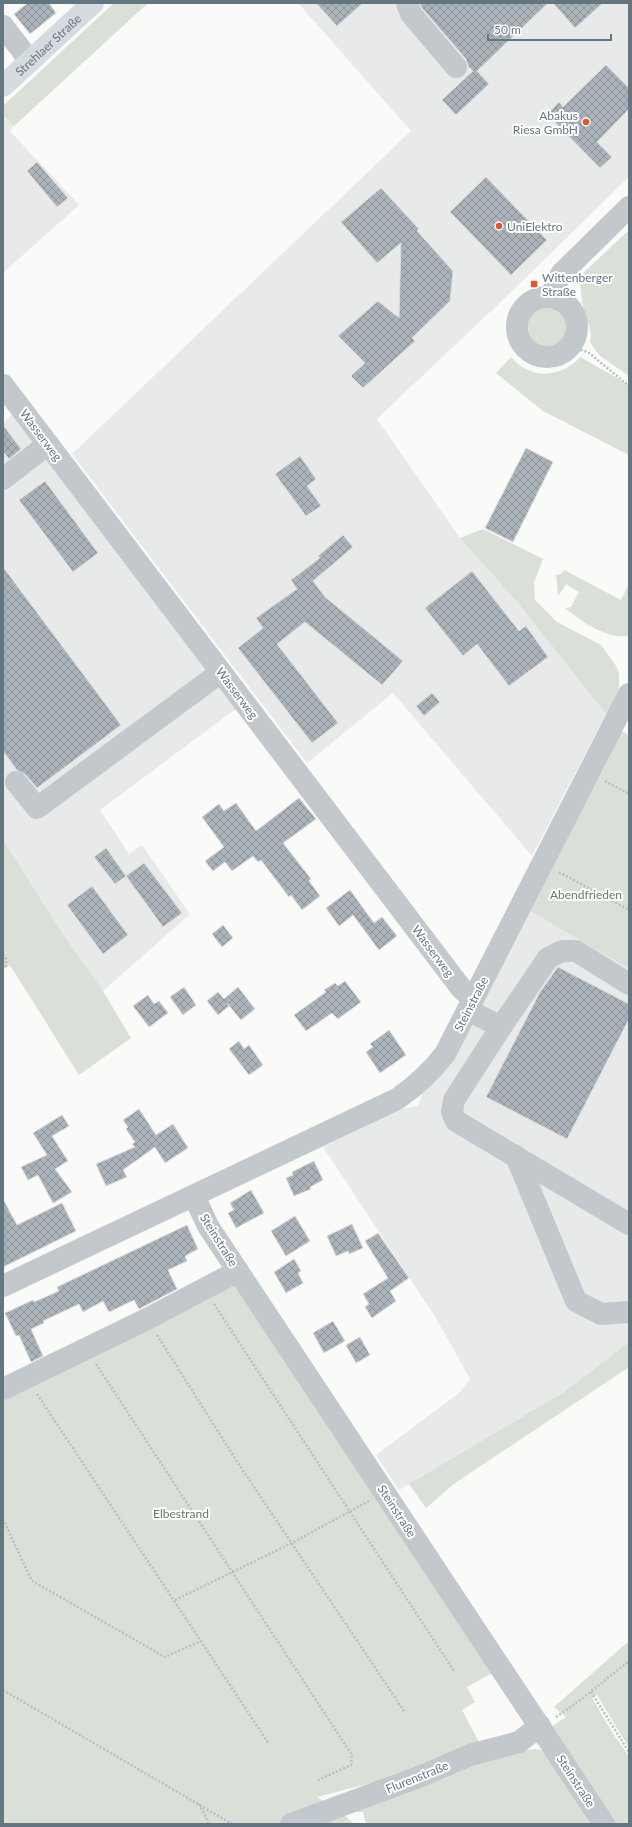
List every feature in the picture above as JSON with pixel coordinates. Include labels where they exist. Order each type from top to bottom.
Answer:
[{"type":"main road","name":"Strehlaer Straße","points":[[3,86],[93,3]]},
{"type":"street","points":[[407,3],[410,14],[456,67]]},
{"type":"street","points":[[3,26],[30,61]]},
{"type":"street","points":[[550,297],[561,274],[629,207]]},
{"type":"street","points":[[550,297],[565,304],[574,316],[576,332],[569,347],[556,355],[544,356],[532,353],[525,348],[521,341],[517,326],[522,310],[534,300],[550,297]]},
{"type":"street","name":"Wasserweg","points":[[3,385],[456,982],[471,1005],[501,1027]]},
{"type":"street","points":[[3,479],[48,444]]},
{"type":"street","points":[[16,782],[37,808],[221,672]]},
{"type":"street","name":"Steinstraße","points":[[3,1286],[397,1099],[418,1084],[433,1070],[445,1054],[471,1005],[588,772],[629,694]]},
{"type":"street","points":[[629,984],[576,951],[562,950],[548,958],[454,1100],[452,1112],[456,1121],[629,1224]]},
{"type":"street","points":[[516,1156],[576,1301],[601,1314],[629,1312]]},
{"type":"street","name":"Steinstraße","points":[[194,1196],[208,1226],[385,1491],[604,1824]]},
{"type":"street","points":[[3,1389],[147,1319],[238,1271]]},
{"type":"street","name":"Flurenstraße","points":[[291,1824],[419,1777],[470,1755],[519,1742],[540,1726]]},
{"type":"path","points":[[569,347],[588,352],[629,386]]},
{"type":"path","points":[[588,772],[629,794]]},
{"type":"path","points":[[542,863],[629,910]]},
{"type":"path","points":[[3,954],[6,959],[6,966],[3,967]]},
{"type":"path","points":[[202,1290],[210,1298],[454,1671]]},
{"type":"path","points":[[147,1319],[238,1463],[404,1711]]},
{"type":"path","points":[[86,1349],[352,1755],[351,1765],[318,1780]]},
{"type":"path","points":[[26,1378],[175,1600],[269,1744]]},
{"type":"path","points":[[175,1600],[351,1512],[385,1491]]},
{"type":"path","points":[[3,1519],[34,1582],[165,1657],[201,1640]]},
{"type":"path","points":[[540,1726],[591,1692],[629,1661]]},
{"type":"path","points":[[3,1690],[232,1824]]},
{"type":"path","points":[[591,1692],[629,1752]]},
{"type":"path","points":[[199,1804],[208,1824]]},
{"type":"shaded area","points":[[298,3],[629,3],[629,177],[509,294],[377,419],[460,538],[518,603],[606,714],[532,856],[393,693],[307,763],[72,454],[411,131]]},
{"type":"shaded area","points":[[3,115],[14,126],[10,131],[79,205],[3,273]]},
{"type":"shaded area","points":[[13,414],[237,708],[100,810],[129,854],[142,845],[190,914],[103,991],[63,934],[3,840],[3,423]]},
{"type":"shaded area","points":[[530,911],[629,969],[629,1342],[564,1392],[399,1490],[376,1455],[459,1393],[470,1379],[436,1318],[323,1147],[400,1109],[418,1106],[423,1092]]},
{"type":"green space","points":[[114,3],[148,3],[14,126],[3,115],[3,106]]},
{"type":"green space","points":[[629,230],[629,376],[599,355],[590,342],[590,330],[583,306],[581,292],[581,275]]},
{"type":"green space","points":[[548,307],[562,313],[568,327],[562,341],[548,347],[534,341],[528,327],[534,313]]},
{"type":"green space","points":[[511,357],[524,368],[533,372],[547,374],[569,367],[580,357],[629,385],[629,455],[543,411],[496,373]]},
{"type":"green space","points":[[483,529],[543,559],[534,582],[535,600],[557,622],[601,645],[615,664],[619,672],[619,687],[617,696],[606,714],[518,603],[460,538]]},
{"type":"green space","points":[[564,570],[621,600],[629,584],[629,636],[611,635],[603,632],[579,619],[565,608],[571,607],[579,592],[566,584],[558,596],[556,575],[561,574]]},
{"type":"green space","name":"Abendfrieden","points":[[620,730],[629,735],[629,969],[530,911]]},
{"type":"green space","points":[[3,840],[63,934],[103,991],[131,1038],[79,1075],[10,965],[3,969]]},
{"type":"green space","name":"Elbestrand","points":[[232,1273],[496,1671],[467,1687],[475,1702],[462,1710],[480,1744],[402,1775],[317,1797],[340,1812],[512,1751],[536,1749],[546,1751],[597,1824],[366,1824],[363,1812],[341,1812],[354,1824],[3,1824],[3,1386]]},
{"type":"green space","points":[[629,1342],[629,1367],[455,1483],[426,1508],[409,1484],[564,1392]]},
{"type":"green space","points":[[629,1641],[629,1748],[597,1695],[592,1698],[613,1734],[629,1756],[629,1824],[608,1824],[551,1727],[566,1717],[554,1707]]},
{"type":"building","points":[[28,3],[49,3],[56,13],[30,34],[14,14]]},
{"type":"building","points":[[316,3],[363,3],[337,26]]},
{"type":"building","points":[[420,3],[548,3],[477,71],[489,84],[456,115],[442,100],[473,71],[468,66],[466,59],[422,8]]},
{"type":"building","points":[[553,3],[603,3],[575,28]]},
{"type":"building","name":"Abakus Riesa GmbH","points":[[606,65],[629,88],[629,109],[597,142],[612,157],[600,168],[547,114],[559,102],[563,107]]},
{"type":"building","points":[[37,162],[68,198],[57,207],[27,171]]},
{"type":"building","name":"UniElektro","points":[[486,177],[547,240],[511,275],[450,212]]},
{"type":"building","points":[[381,188],[419,229],[417,231],[453,271],[450,301],[412,338],[415,341],[363,388],[351,376],[365,363],[338,336],[378,301],[399,318],[401,243],[377,263],[341,222]]},
{"type":"building","points":[[3,425],[21,449],[9,459],[3,451]]},
{"type":"building","points":[[526,448],[553,462],[513,542],[485,528]]},
{"type":"building","points":[[300,456],[316,479],[307,486],[321,506],[306,516],[275,474]]},
{"type":"building","points":[[45,481],[98,553],[73,572],[19,500]]},
{"type":"building","points":[[343,535],[353,547],[313,581],[325,597],[403,661],[382,685],[305,622],[277,644],[338,723],[312,743],[238,648],[263,628],[256,618],[297,589],[291,580],[320,558],[318,556]]},
{"type":"building","points":[[3,567],[121,725],[37,788],[25,774],[17,770],[3,751]]},
{"type":"building","points":[[472,571],[519,631],[526,626],[548,657],[509,686],[477,644],[463,656],[425,608]]},
{"type":"building","points":[[432,693],[440,702],[424,716],[416,706]]},
{"type":"building","points":[[299,798],[316,819],[283,843],[311,879],[309,881],[320,896],[302,910],[291,895],[289,897],[261,860],[258,862],[253,856],[232,871],[225,862],[213,871],[205,861],[224,847],[202,817],[219,804],[224,811],[236,803],[256,831]]},
{"type":"building","points":[[106,848],[126,876],[115,884],[94,857]]},
{"type":"building","points":[[144,863],[182,913],[163,927],[126,876]]},
{"type":"building","points":[[92,886],[128,935],[103,954],[67,905]]},
{"type":"building","points":[[350,890],[374,923],[382,917],[397,936],[379,950],[353,915],[339,926],[326,908]]},
{"type":"building","points":[[223,925],[233,938],[222,947],[212,934]]},
{"type":"building","points":[[558,967],[629,1004],[629,1019],[567,1139],[486,1097],[540,992]]},
{"type":"building","points":[[345,981],[361,1002],[338,1019],[332,1013],[306,1031],[294,1015],[326,992],[324,990],[335,983],[338,986]]},
{"type":"building","points":[[184,987],[196,1005],[183,1015],[170,997]]},
{"type":"building","points":[[238,987],[255,1009],[241,1020],[227,1003],[229,1006],[218,1015],[207,1001],[218,992],[224,999]]},
{"type":"building","points":[[148,995],[154,1004],[159,1001],[168,1013],[149,1027],[133,1006]]},
{"type":"building","points":[[389,1030],[406,1055],[380,1073],[366,1052],[373,1047],[370,1044]]},
{"type":"building","points":[[239,1041],[244,1049],[249,1045],[263,1065],[249,1075],[229,1049]]},
{"type":"building","points":[[139,1109],[156,1135],[173,1124],[188,1148],[165,1163],[155,1147],[123,1170],[127,1177],[106,1186],[96,1164],[135,1147],[132,1144],[135,1142],[126,1129],[128,1127],[123,1120]]},
{"type":"building","points":[[62,1115],[69,1126],[52,1136],[68,1161],[55,1169],[72,1192],[53,1203],[38,1175],[28,1180],[21,1167],[47,1155],[33,1133]]},
{"type":"building","points":[[314,1161],[323,1180],[310,1187],[311,1189],[294,1196],[286,1178],[293,1175],[292,1172]]},
{"type":"building","points":[[251,1190],[264,1213],[236,1228],[228,1213],[234,1210],[230,1203]]},
{"type":"building","points":[[3,1199],[17,1225],[62,1203],[76,1231],[3,1267]]},
{"type":"building","points":[[295,1216],[310,1241],[286,1256],[271,1231]]},
{"type":"building","points":[[352,1224],[363,1248],[349,1254],[348,1251],[336,1256],[327,1236]]},
{"type":"building","points":[[187,1225],[198,1249],[185,1256],[187,1261],[168,1270],[177,1289],[139,1309],[134,1300],[109,1312],[103,1301],[83,1312],[79,1304],[43,1321],[44,1323],[31,1329],[43,1356],[31,1362],[19,1335],[16,1336],[5,1313],[33,1300],[34,1302],[59,1291],[57,1287]]},
{"type":"building","points":[[378,1233],[409,1278],[390,1291],[396,1301],[372,1318],[365,1307],[369,1304],[363,1294],[388,1278],[365,1241]]},
{"type":"building","points":[[294,1259],[301,1271],[298,1273],[303,1283],[286,1293],[274,1272]]},
{"type":"building","points":[[333,1321],[345,1341],[324,1353],[313,1333]]},
{"type":"building","points":[[360,1337],[370,1355],[356,1363],[346,1345]]},
{"type":"place","name":"Abakus Riesa GmbH","points":[[586,122]]},
{"type":"place","name":"UniElektro","points":[[499,226]]},
{"type":"place","name":"Wittenberger Straße","points":[[534,284]]}]
